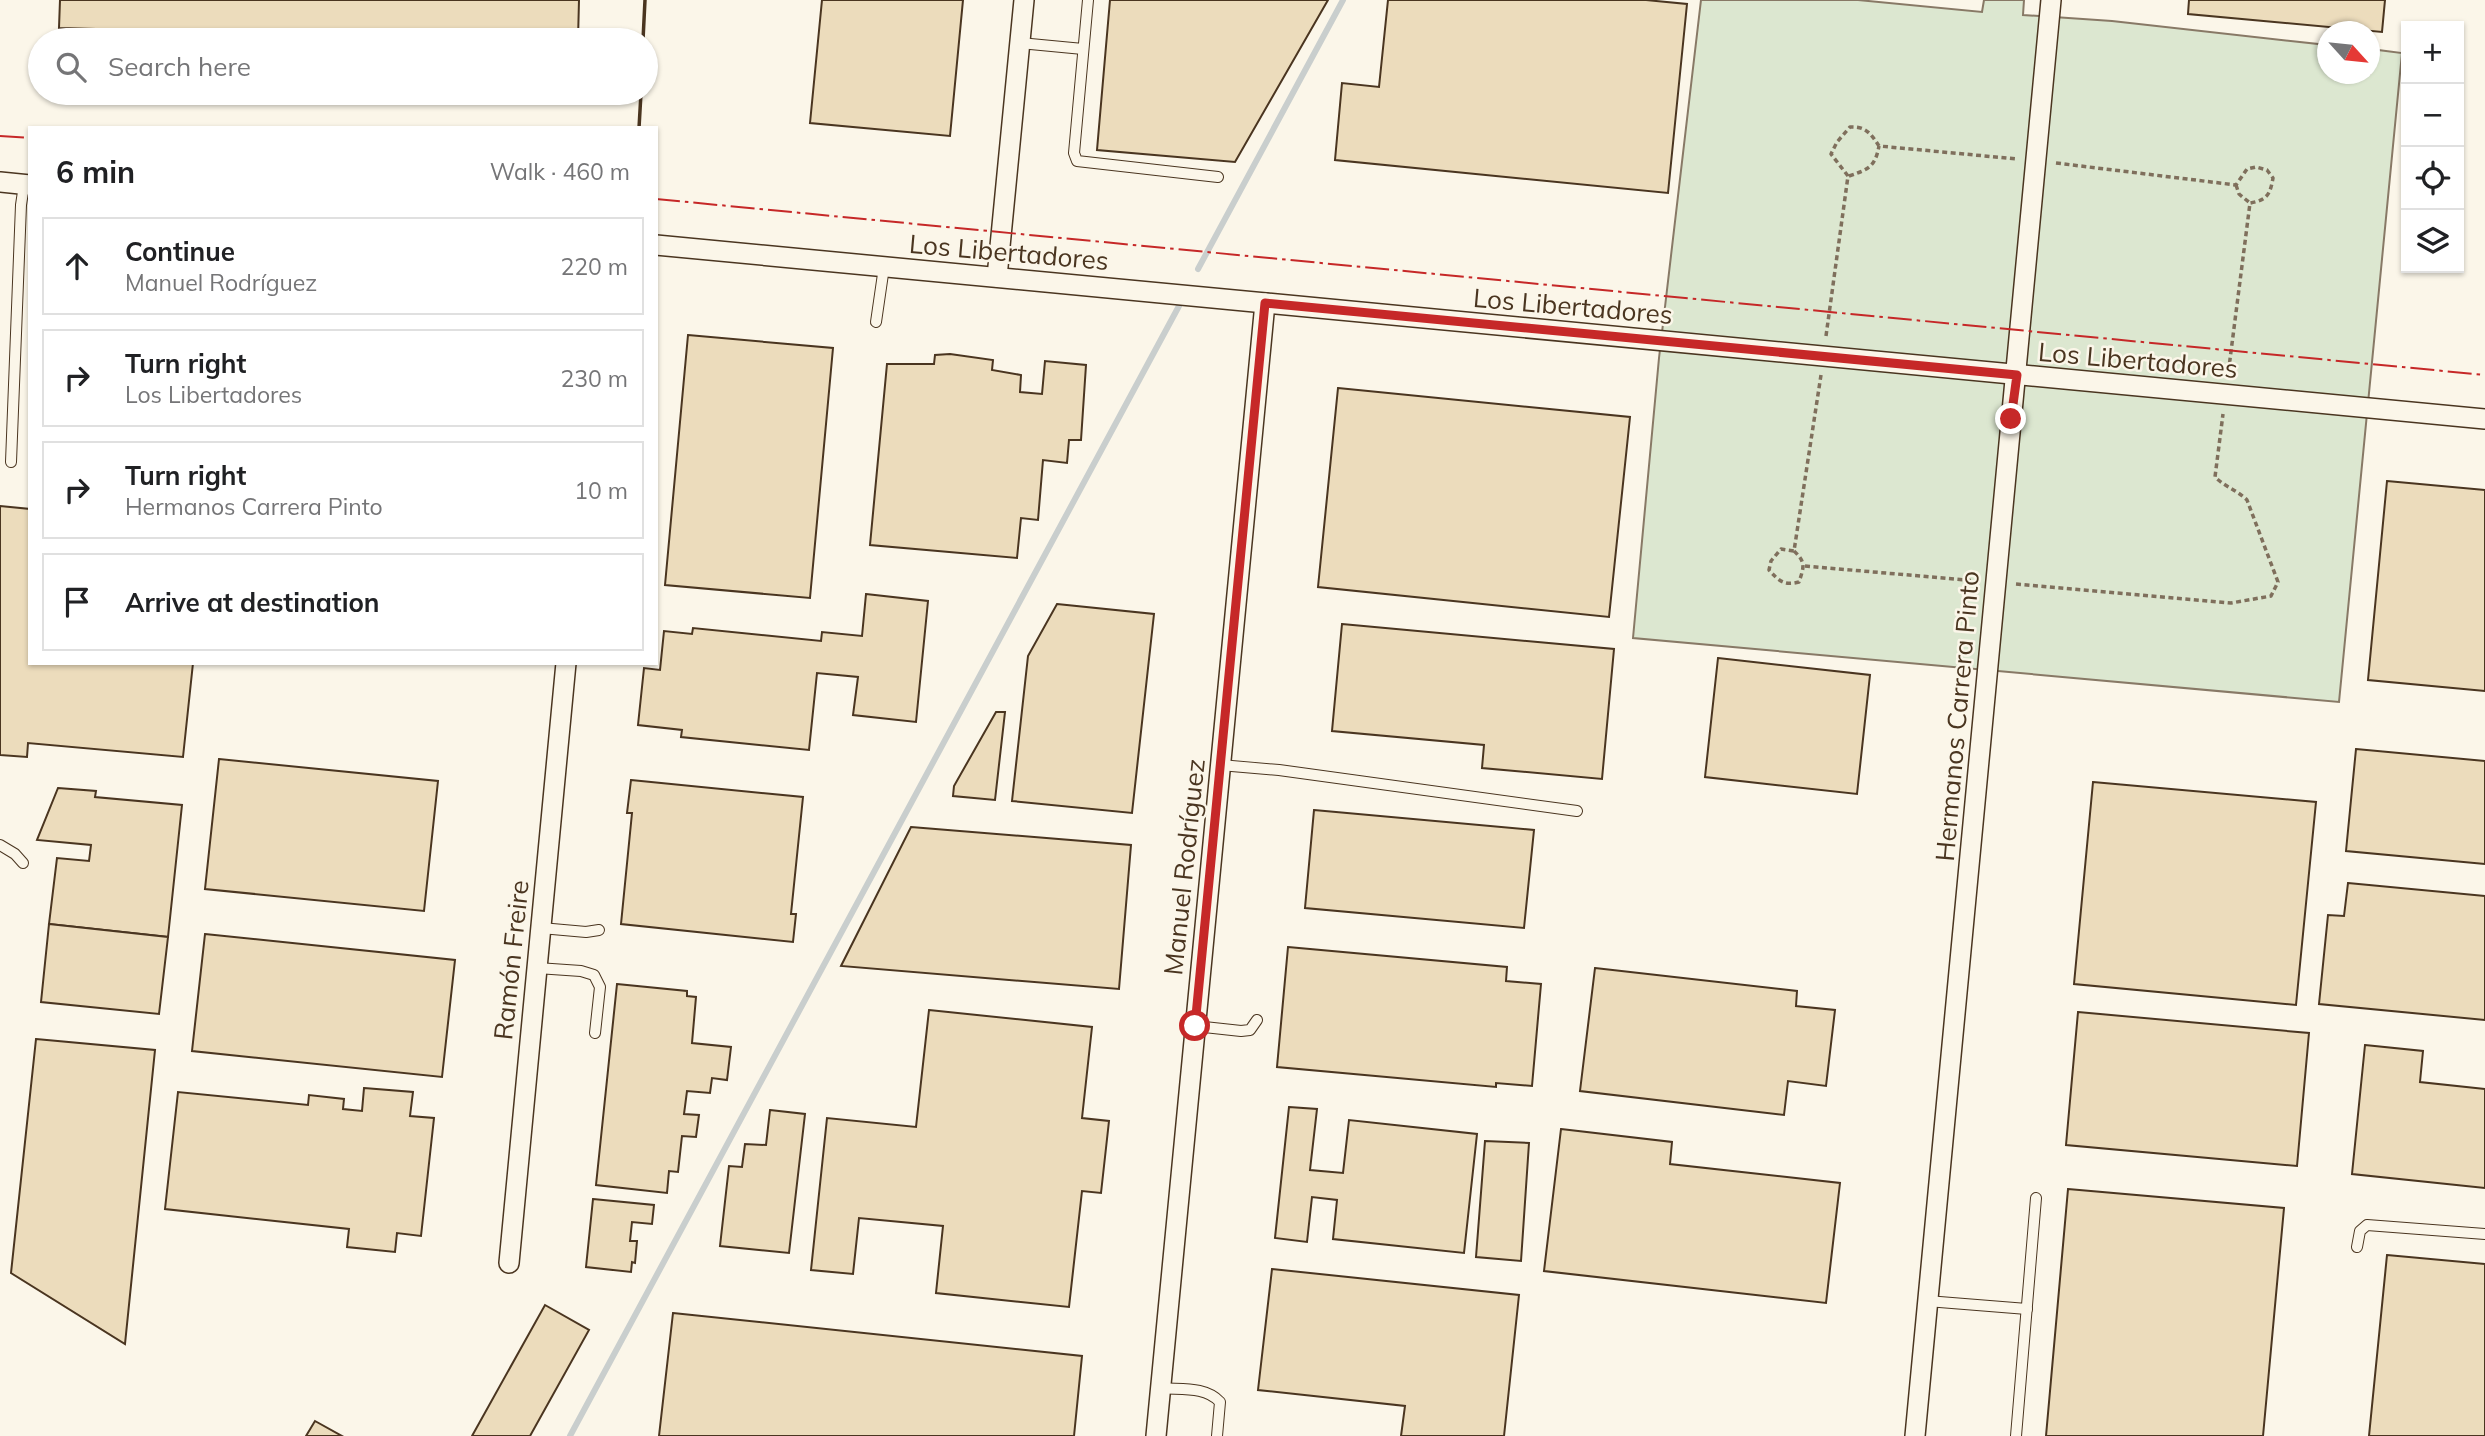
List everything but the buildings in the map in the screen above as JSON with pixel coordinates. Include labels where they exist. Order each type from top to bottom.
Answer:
[{"type":"street","points":[[997,277],[1024,0]]},
{"type":"street","name":"Hermanos Carrera Pinto","points":[[1915,1436],[2051,0]]},
{"type":"street","points":[[0,183],[27,185]]},
{"type":"street","name":"Los Libertadores","points":[[658,245],[2485,419]]},
{"type":"street","name":"Manuel Rodríguez","points":[[1156,1436],[1265,303]]},
{"type":"street","name":"Ramón Freire","points":[[509,1263],[566,665]]},
{"type":"lane","points":[[1088,0],[1074,153],[1077,161],[1217,177]]},
{"type":"lane","points":[[1020,43],[1083,49]]},
{"type":"lane","points":[[12,462],[21,205],[27,185]]},
{"type":"lane","points":[[876,322],[884,267]]},
{"type":"lane","points":[[1220,765],[1279,770],[1577,811]]},
{"type":"lane","points":[[0,845],[15,853],[23,863]]},
{"type":"lane","points":[[541,928],[586,932],[599,930]]},
{"type":"lane","points":[[537,968],[581,971],[594,975],[600,987],[595,1033]]},
{"type":"lane","points":[[1195,1026],[1241,1031],[1250,1030],[1256,1020]]},
{"type":"lane","points":[[2016,1436],[2036,1198]]},
{"type":"lane","points":[[2357,1247],[2360,1231],[2367,1224],[2485,1234]]},
{"type":"lane","points":[[1927,1301],[2027,1309]]},
{"type":"lane","points":[[1160,1388],[1213,1394],[1220,1402],[1217,1436]]},
{"type":"path","points":[[1848,176],[1867,169],[1877,160],[1879,146]]},
{"type":"path","points":[[2236,185],[2239,194],[2250,203]]},
{"type":"path","points":[[1794,551],[1824,356]]},
{"type":"path","points":[[1781,549],[1794,551],[1804,561],[1805,566],[1799,582],[1788,585],[1779,581],[1769,569],[1771,561],[1781,549]]},
{"type":"green space","points":[[1701,0],[1858,0],[1982,12],[1984,0],[2024,0],[2023,15],[2112,21],[2317,44],[2317,84],[2380,84],[2380,50],[2401,53],[2339,702],[1633,638],[1659,358]]},
{"type":"waterway","points":[[1198,269],[1343,0]]},
{"type":"waterway","points":[[570,1436],[1179,306]]},
{"type":"wall","points":[[644,28],[645,0]]},
{"type":"wall","points":[[639,126],[640,105]]},
{"type":"power","points":[[0,136],[28,138]]},
{"type":"power","points":[[658,199],[2485,375]]},
{"type":"route","points":[[1195,1026],[1265,303],[2017,375],[2011,419]]}]
